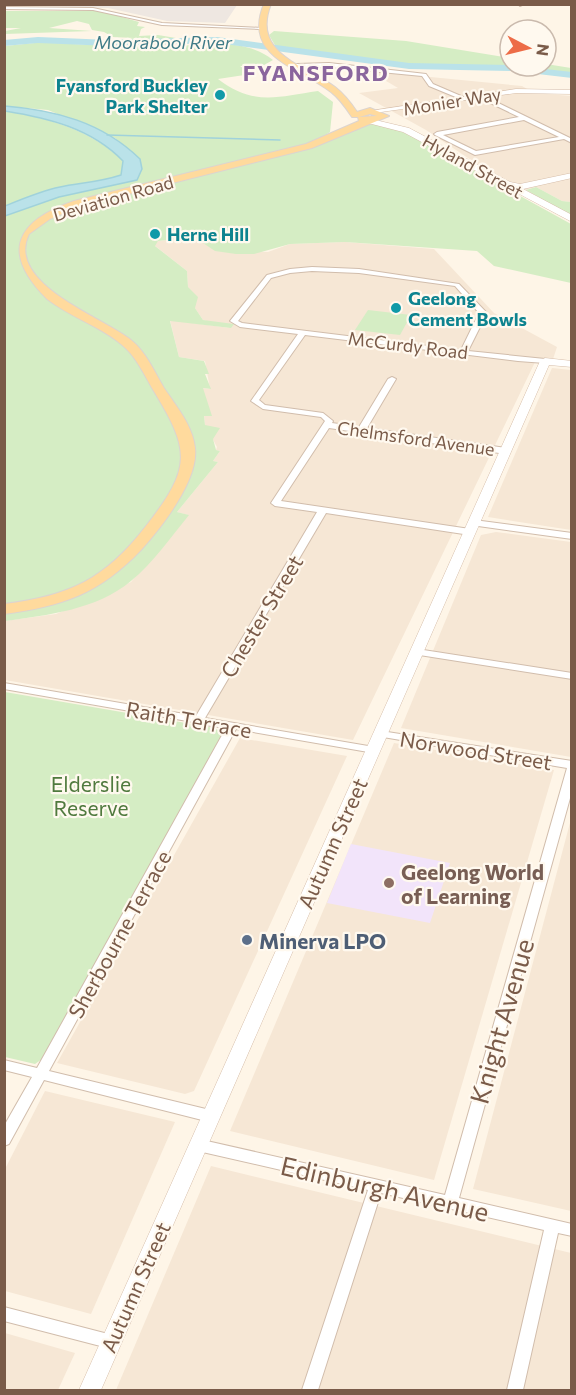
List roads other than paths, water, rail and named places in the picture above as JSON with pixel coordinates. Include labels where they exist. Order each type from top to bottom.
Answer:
[{"type":"main road","points":[[268,4],[261,18],[260,28],[264,38],[285,60],[333,87],[372,116]]},
{"type":"main road","points":[[333,87],[355,116],[372,116]]},
{"type":"main road","name":"Deviation Road","points":[[322,141],[355,116]]},
{"type":"main road","name":"Deviation Road","points":[[4,609],[57,600],[82,593],[112,571],[144,538],[170,504],[189,450],[162,394],[128,343],[46,294],[22,260],[20,252],[23,235],[43,218],[80,203],[322,141],[372,116],[385,116]]},
{"type":"street","points":[[4,8],[93,9],[173,25],[260,28]]},
{"type":"street","points":[[295,66],[329,65],[426,76],[429,85],[467,100]]},
{"type":"street","name":"Monier Way","points":[[385,116],[529,90],[572,92]]},
{"type":"street","points":[[482,97],[572,141]]},
{"type":"street","name":"Monier Way","points":[[372,116],[467,100]]},
{"type":"street","name":"Hyland Street","points":[[372,116],[403,129],[513,185],[559,213],[572,218]]},
{"type":"street","name":"Hyland Street","points":[[385,116],[572,218]]},
{"type":"street","points":[[523,118],[437,134],[474,153],[563,138]]},
{"type":"street","points":[[513,185],[572,169]]},
{"type":"street","points":[[513,185],[572,175]]},
{"type":"street","name":"McCurdy Road","points":[[464,352],[483,313],[457,285],[449,283],[318,269],[277,273],[269,276],[235,320],[244,325],[464,352],[572,364]]},
{"type":"street","points":[[303,332],[255,402],[266,407],[328,417],[326,425],[275,503],[472,527],[572,536]]},
{"type":"street","name":"Autumn Street","points":[[90,1390],[545,361]]},
{"type":"street","points":[[362,430],[392,379]]},
{"type":"street","name":"Chelmsford Avenue","points":[[326,425],[506,451]]},
{"type":"street","name":"Chester Street","points":[[198,721],[323,510]]},
{"type":"street","points":[[417,652],[572,676]]},
{"type":"street","name":"Raith Terrace","points":[[4,686],[232,727],[377,742]]},
{"type":"street","name":"Sherbourne Terrace","points":[[4,1140],[42,1075],[232,727]]},
{"type":"street","name":"Norwood Street","points":[[377,742],[572,767]]},
{"type":"street","name":"Knight Avenue","points":[[450,1203],[572,767]]},
{"type":"street","points":[[4,1065],[210,1116]]},
{"type":"street","name":"Edinburgh Avenue","points":[[198,1145],[572,1230]]},
{"type":"street","points":[[309,1390],[376,1186]]},
{"type":"street","points":[[515,1390],[552,1226]]},
{"type":"street","points":[[4,1314],[112,1342]]},
{"type":"water","points":[[5,106],[60,115],[94,127],[125,146],[140,159],[142,169],[137,180],[59,197],[5,216],[5,206],[32,195],[121,175],[123,161],[97,140],[68,126],[5,111]]},
{"type":"waterway","name":"Moorabool River","points":[[4,43],[38,40],[110,43],[217,40],[409,66],[512,68],[572,75]]},
{"type":"waterway","points":[[107,135],[280,140]]},
{"type":"place","name":"Fyansford Buckley Park Shelter","points":[[220,95]]},
{"type":"place","name":"Herne Hill","points":[[155,234]]},
{"type":"place","name":"Geelong Cement Bowls","points":[[396,308]]},
{"type":"place","name":"Geelong World of Learning","points":[[389,883]]},
{"type":"place","name":"Minerva LPO","points":[[247,940]]},
{"type":"district","name":"FYANSFORD","points":[[316,72]]},
{"type":"park label","name":"Elderslie Reserve","points":[[91,795]]}]
